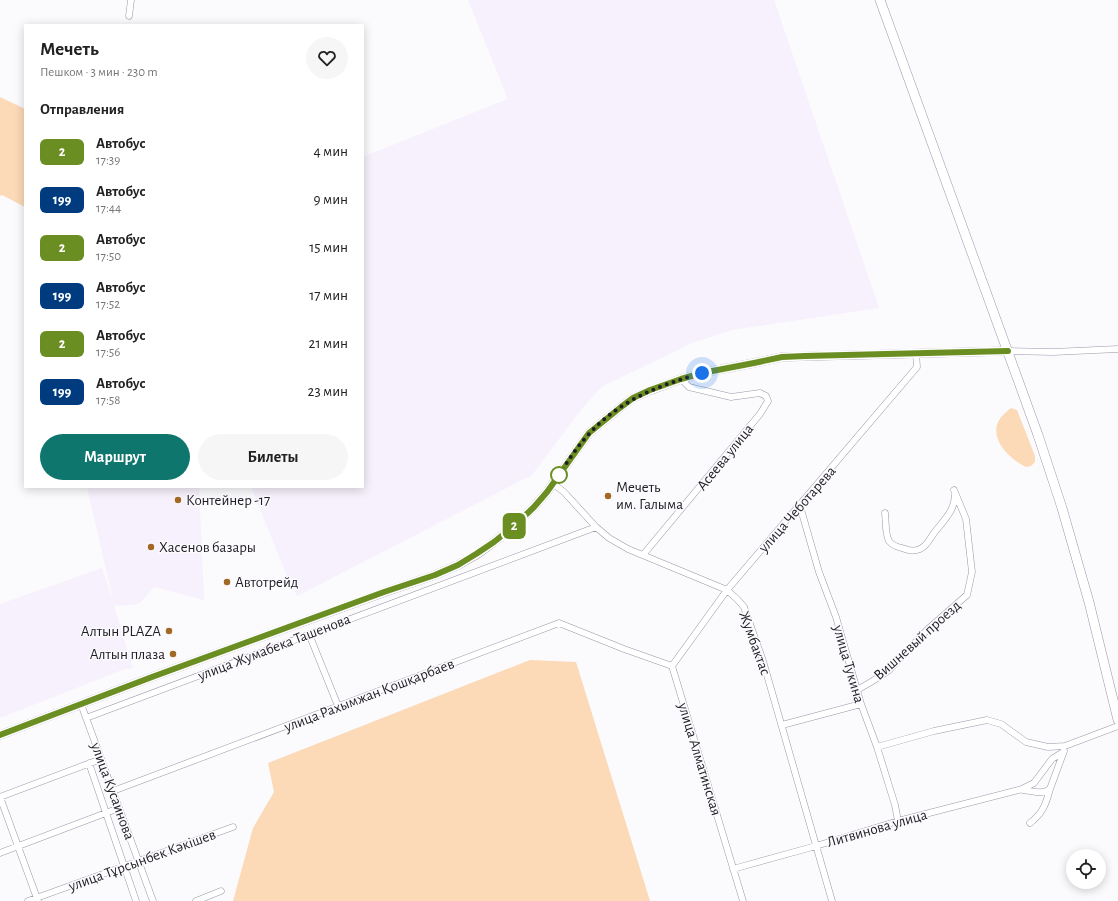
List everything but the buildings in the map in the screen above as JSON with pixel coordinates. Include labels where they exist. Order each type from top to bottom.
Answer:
[{"type":"main road","points":[[880,0],[1038,435],[1070,534],[1089,602],[1118,720]]},
{"type":"main road","points":[[0,735],[384,592],[435,575],[458,565],[476,554],[514,526],[534,507],[589,433],[597,425],[633,398],[650,390],[702,373],[782,357],[1008,351]]},
{"type":"street","points":[[129,16],[131,0]]},
{"type":"street","points":[[1008,351],[1053,352],[1118,349]]},
{"type":"street","name":"улица Чеботарева","points":[[672,666],[727,590],[917,367],[916,353]]},
{"type":"street","name":"Асеева улица","points":[[643,555],[760,414],[768,401],[766,396],[760,393],[731,397],[689,387],[681,379]]},
{"type":"street","name":"Жумбактас","points":[[552,484],[564,492],[596,527],[609,538],[628,549],[727,590],[737,598],[744,607],[763,661],[832,901]]},
{"type":"street","name":"Вишневый проезд","points":[[857,690],[888,670],[928,629],[967,595],[972,572],[966,519],[954,490],[955,499],[952,509],[927,544],[920,549],[913,551],[896,547],[889,541],[885,514]]},
{"type":"street","name":"улица Тукина","points":[[800,506],[819,572],[836,617],[861,704],[877,747],[895,805],[898,821]]},
{"type":"street","name":"улица Жумабека Ташенова","points":[[86,718],[596,527]]},
{"type":"street","name":"улица Рахымжан Қошқарбаев","points":[[113,791],[559,623],[672,666]]},
{"type":"street","points":[[292,626],[296,639]]},
{"type":"street","points":[[309,634],[338,706]]},
{"type":"street","name":"улица Алматинская","points":[[672,666],[742,901]]},
{"type":"street","name":"улица Кусаинова","points":[[81,704],[153,901]]},
{"type":"street","points":[[782,725],[861,704]]},
{"type":"street","points":[[877,747],[934,731],[987,720],[1001,724],[1026,742],[1057,747],[1064,746],[1118,726]]},
{"type":"street","points":[[1022,789],[1034,783],[1052,759],[1064,752],[1073,742]]},
{"type":"street","points":[[1030,823],[1040,815],[1047,802],[1050,789],[1064,752]]},
{"type":"street","points":[[38,899],[0,797],[101,759]]},
{"type":"street","points":[[89,763],[136,901]]},
{"type":"street","points":[[1022,789],[1041,793],[1050,789]]},
{"type":"street","name":"Литвинова улица","points":[[733,869],[898,821],[1022,789]]},
{"type":"street","points":[[0,853],[119,808]]},
{"type":"street","name":"улица Тұрсынбек Кәкішев","points":[[28,901],[38,899],[125,865],[233,827]]},
{"type":"street","points":[[196,901],[221,891]]},
{"type":"shaded area","points":[[468,0],[774,0],[879,308],[732,330],[692,343],[601,387],[580,411],[532,475],[297,596],[287,576],[251,488],[364,488],[364,157],[508,99]]},
{"type":"shaded area","points":[[0,97],[24,109],[24,206],[2,195],[0,196]]},
{"type":"shaded area","points":[[1011,408],[1017,410],[1035,456],[1035,462],[1031,466],[1026,467],[1014,460],[999,443],[996,429],[998,422]]},
{"type":"shaded area","points":[[87,488],[199,488],[204,600],[154,587],[139,604],[114,606],[133,668],[122,670],[0,718],[0,604],[102,568],[114,604]]},
{"type":"shaded area","points":[[530,660],[576,662],[650,901],[233,901],[253,828],[274,792],[268,763]]},
{"type":"bus line","name":"2","points":[[0,735],[152,677],[384,592],[435,575],[458,565],[494,542],[534,507],[547,492],[589,433],[597,425],[633,398],[650,390],[702,373],[782,357],[1008,351]]},
{"type":"place","name":"Мечеть им. Галыма","points":[[608,496]]},
{"type":"place","name":"Контейнер -17","points":[[178,500]]},
{"type":"place","name":"Хасенов базары","points":[[151,547]]},
{"type":"place","name":"Автотрейд","points":[[227,582]]},
{"type":"place","name":"Алтын PLAZA","points":[[169,631]]},
{"type":"place","name":"Алтын плаза","points":[[173,654]]},
{"type":"route","points":[[559,475],[589,433],[597,425],[633,398],[650,390],[702,373]]}]
